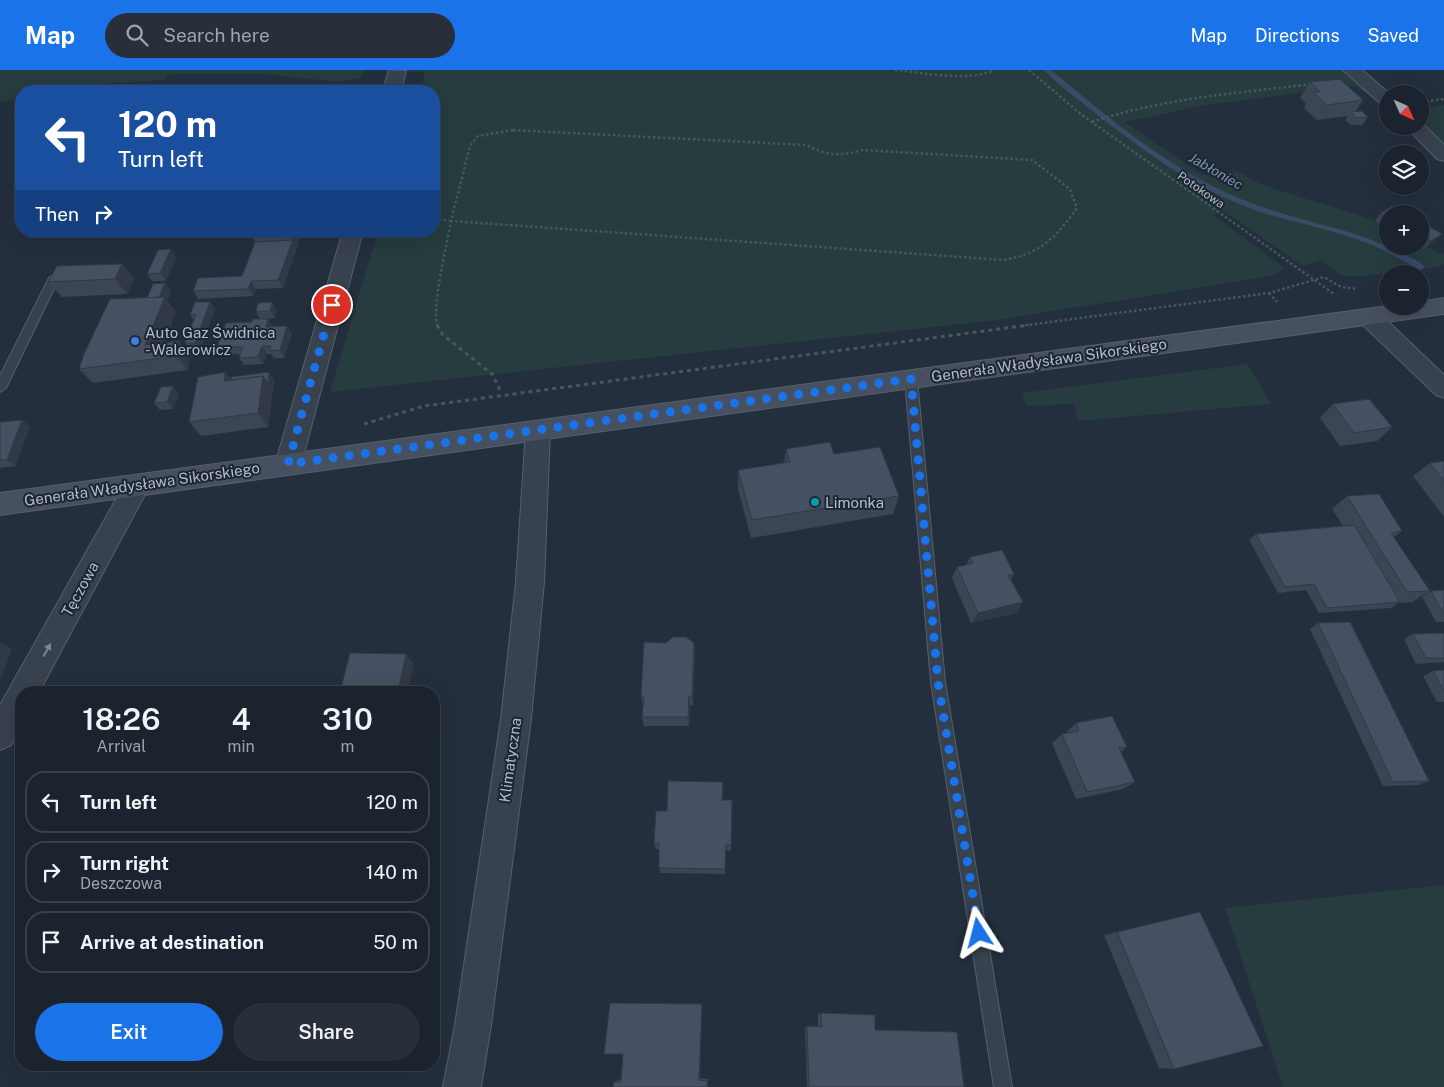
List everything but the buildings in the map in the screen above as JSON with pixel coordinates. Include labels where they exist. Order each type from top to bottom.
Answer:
[{"type":"street","points":[[394,85],[397,71]]},
{"type":"street","points":[[1356,74],[1379,93]]},
{"type":"street","points":[[1423,135],[1444,155]]},
{"type":"street","points":[[288,464],[351,237]]},
{"type":"street","name":"Generała Władysława Sikorskiego","points":[[0,504],[132,495],[288,464],[1444,306]]},
{"type":"street","points":[[1369,316],[1444,389]]},
{"type":"street","name":"Klimatyczna","points":[[462,1087],[473,1025],[516,719],[530,582],[538,430]]},
{"type":"street","name":"Tęczowa","points":[[26,686],[132,495]]},
{"type":"street","points":[[0,735],[15,707]]},
{"type":"lane","points":[[0,388],[54,278]]},
{"type":"lane","points":[[911,379],[938,682],[1003,1087]]},
{"type":"path","points":[[895,70],[982,75],[995,70]]},
{"type":"path","name":"Potokowa","points":[[1029,70],[1092,122],[1314,281],[1369,316]]},
{"type":"path","points":[[1092,122],[1125,110],[1356,74]]},
{"type":"path","points":[[1429,101],[1444,99]]},
{"type":"path","points":[[440,219],[451,221],[1004,260],[1025,257],[1044,247],[1063,228],[1077,208],[1070,189],[1032,160],[1024,159],[862,150],[844,157],[828,156],[806,146],[513,130],[478,136],[470,146],[451,221],[436,305],[435,322],[443,335],[492,374],[500,390]]},
{"type":"path","points":[[359,425],[424,406],[1270,293],[1324,277],[1341,287],[1363,289]]},
{"type":"green space","points":[[0,70],[364,70],[360,78],[338,82],[264,74],[169,74],[165,80],[82,85],[15,85],[15,99],[0,102]]},
{"type":"green space","points":[[383,70],[1345,70],[1379,98],[1379,100],[1354,86],[1206,105],[1125,122],[1202,175],[1236,171],[1265,186],[1379,223],[1379,255],[1429,255],[1429,248],[1444,255],[1444,264],[1429,269],[1429,265],[1379,265],[1379,274],[1353,277],[1339,274],[1320,260],[1303,266],[1222,210],[1213,215],[1285,268],[1271,276],[998,320],[330,392],[376,237],[440,237],[440,85],[422,85],[425,72]]},
{"type":"green space","points":[[1444,105],[1444,146],[1429,132],[1429,107]]},
{"type":"green space","points":[[1247,364],[1271,404],[1078,421],[1074,404],[1027,406],[1022,393]]},
{"type":"green space","points":[[1444,885],[1444,1087],[1283,1087],[1225,908]]},
{"type":"waterway","name":"Jabłoniec","points":[[1047,70],[1131,137],[1198,181],[1240,202],[1259,209],[1377,244],[1417,265]]},
{"type":"place","name":"Auto Gaz Świdnica - Walerowicz","points":[[135,341]]},
{"type":"place","name":"Limonka","points":[[815,502]]},
{"type":"route","points":[[332,305],[288,464],[911,379],[938,682],[979,933]]}]
